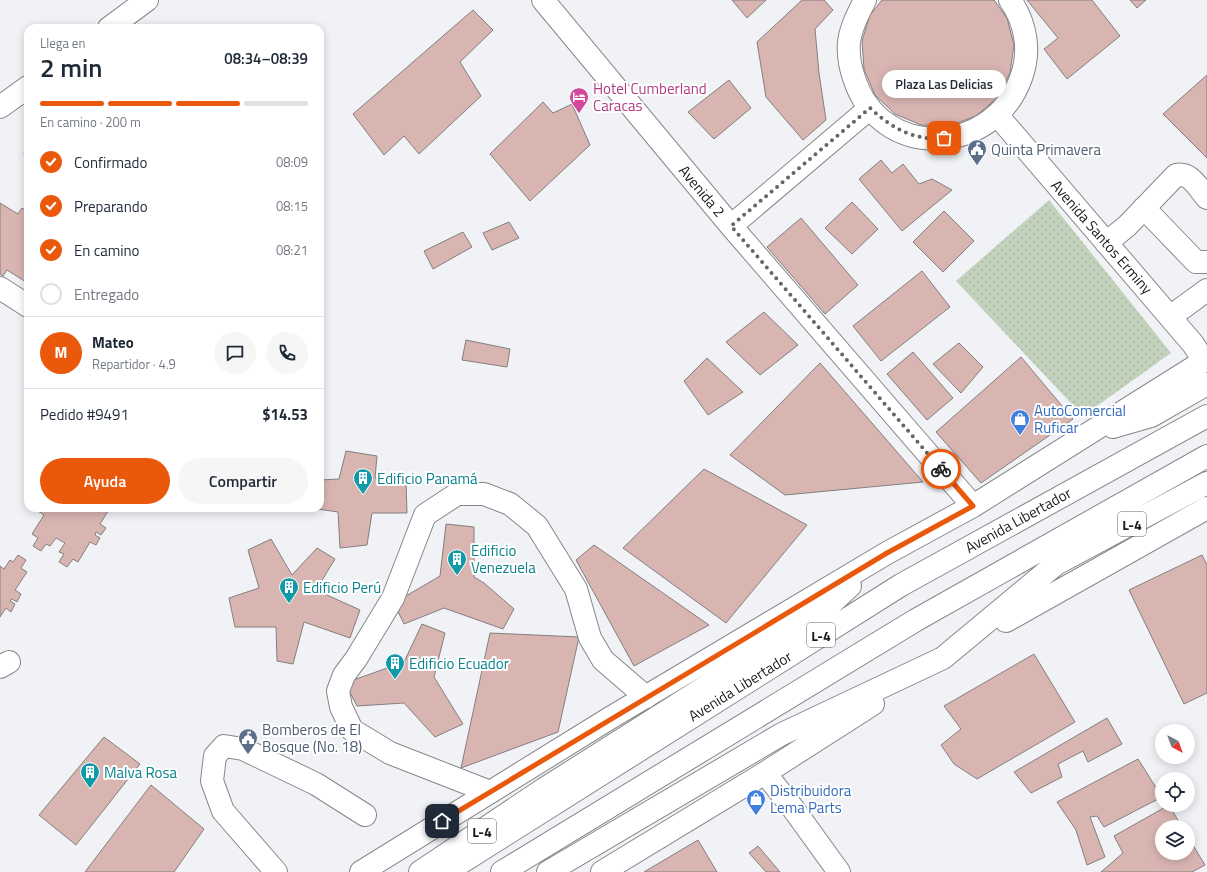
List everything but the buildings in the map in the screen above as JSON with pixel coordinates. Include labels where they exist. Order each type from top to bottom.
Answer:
[{"type":"main road","points":[[114,24],[147,0]]},
{"type":"main road","name":"Avenida 2","points":[[543,0],[731,226],[973,506]]},
{"type":"main road","points":[[865,0],[854,20],[849,43],[850,67],[857,89],[870,108],[888,124],[908,134],[932,139],[956,138],[978,129],[998,116],[1015,94],[1025,67],[1026,39],[1018,11],[1010,0]]},
{"type":"main road","points":[[0,107],[24,90]]},
{"type":"main road","points":[[731,226],[870,108]]},
{"type":"main road","name":"Avenida Santos Erminy","points":[[998,116],[1206,360]]},
{"type":"main road","points":[[1106,243],[1127,226],[1176,176],[1183,174],[1188,176],[1207,198]]},
{"type":"main road","points":[[1144,208],[1196,262],[1207,262]]},
{"type":"main road","points":[[0,288],[24,303]]},
{"type":"main road","points":[[1170,317],[1207,290]]},
{"type":"main road","name":"L-4","points":[[361,872],[646,697],[887,553],[973,506],[1206,360]]},
{"type":"main road","name":"L-4","points":[[1087,435],[1151,416],[1207,384]]},
{"type":"main road","name":"Avenida Libertador","points":[[446,872],[901,585],[1207,416]]},
{"type":"main road","name":"L-4","points":[[502,872],[916,620],[1207,456]]},
{"type":"main road","name":"L-4","points":[[548,872],[782,734],[944,658],[1056,564],[1207,483]]},
{"type":"main road","points":[[490,792],[390,753],[352,730],[341,707],[338,691],[344,675],[356,659],[394,598],[425,515],[457,494],[484,494],[510,504],[537,526],[576,589],[590,638],[603,660],[646,697]]},
{"type":"main road","name":"L-4","points":[[602,872],[765,774],[944,658],[1029,606],[1207,508]]},
{"type":"main road","name":"L-4","points":[[420,872],[544,789],[803,625],[823,611],[887,553]]},
{"type":"main road","points":[[276,872],[223,811],[212,781],[215,756],[224,746],[243,749],[309,781],[365,815]]},
{"type":"main road","points":[[765,774],[792,807],[839,872]]},
{"type":"green space","points":[[1049,200],[1171,353],[1083,416],[956,281]]},
{"type":"way so far","points":[[941,469],[731,226],[870,108],[888,124],[908,134],[932,139],[944,138]]},
{"type":"place","name":"Hotel Cumberland Caracas","points":[[579,114]]},
{"type":"place","name":"Plaza Las Delicias","points":[[944,138]]},
{"type":"place","name":"Quinta Primavera","points":[[977,166]]},
{"type":"place","name":"AutoComercial Ruficar","points":[[1020,436]]},
{"type":"place","name":"Edificio Panamá","points":[[363,495]]},
{"type":"place","name":"Edificio Venezuela","points":[[457,576]]},
{"type":"place","name":"Edificio Perú","points":[[289,604]]},
{"type":"place","name":"Edificio Ecuador","points":[[395,680]]},
{"type":"place","name":"Bomberos de El Bosque (No. 18)","points":[[248,755]]},
{"type":"place","name":"Malva Rosa","points":[[90,789]]},
{"type":"place","name":"Distribuidora Lema Parts","points":[[756,816]]},
{"type":"route","points":[[442,821],[610,718],[887,553],[973,506],[941,469]]}]
